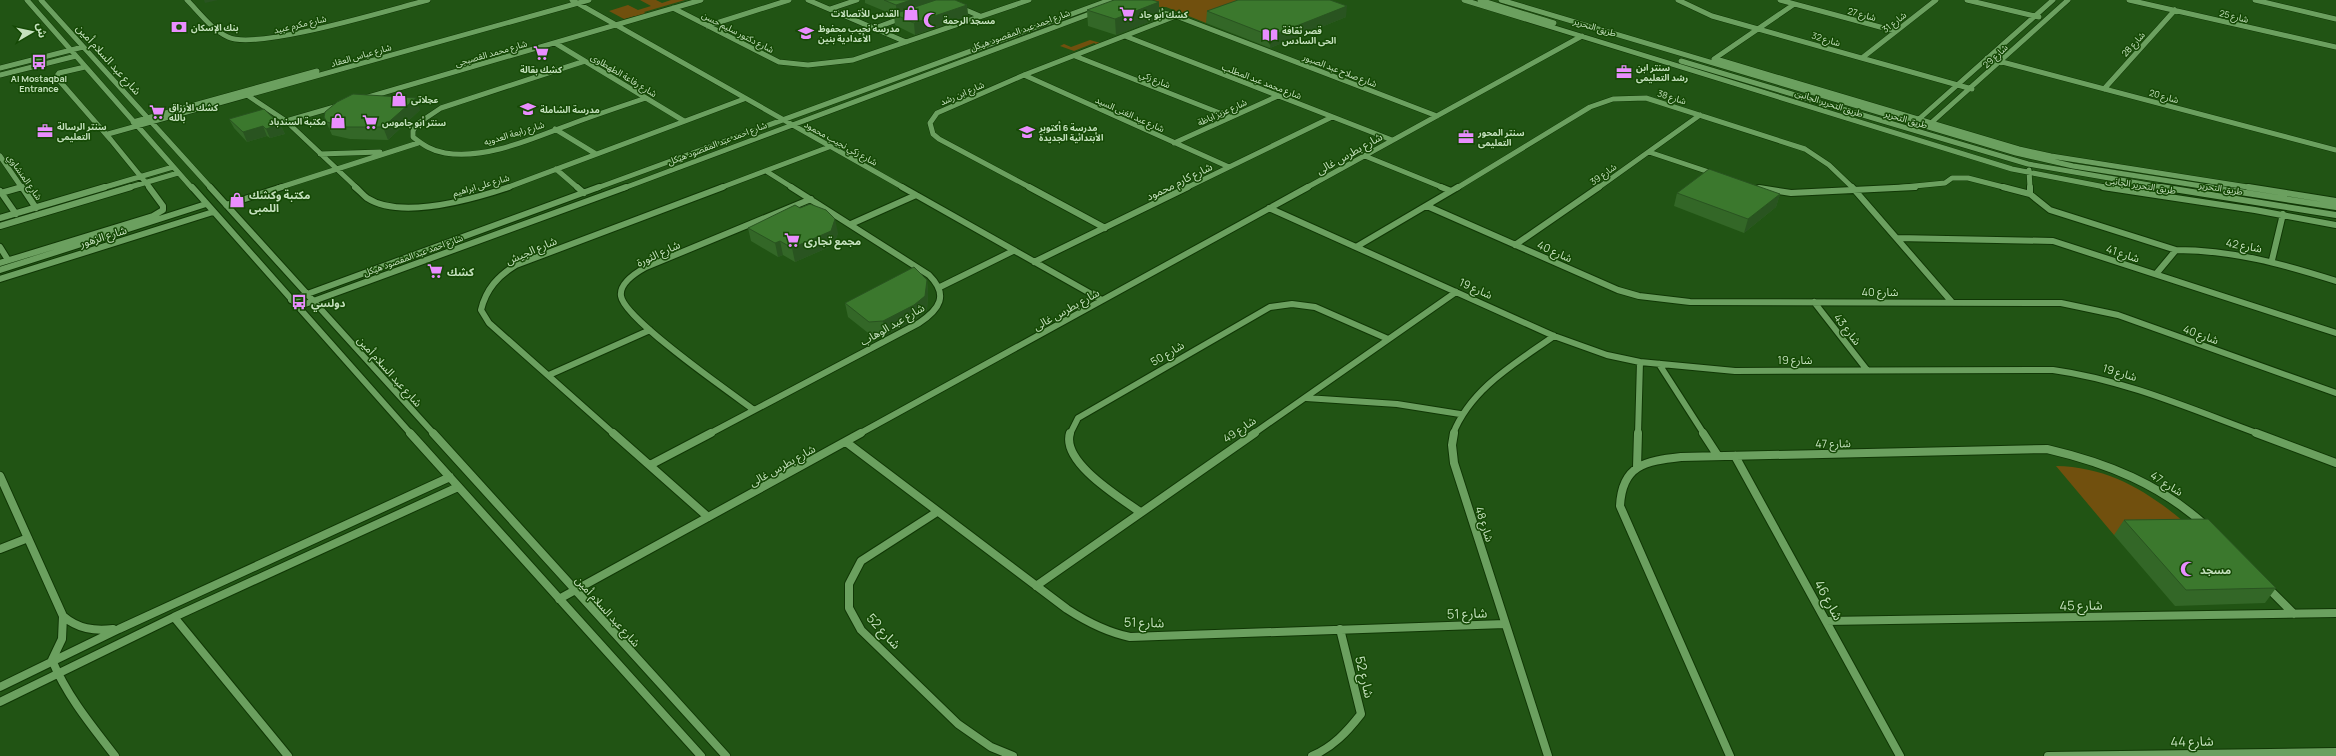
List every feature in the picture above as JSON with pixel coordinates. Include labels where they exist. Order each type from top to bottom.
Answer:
[{"type":"street","name":"شارع عبد السلام أمين","points":[[27,0],[297,307],[701,756]]},
{"type":"street","name":"شارع عبد السلام أمين","points":[[41,0],[312,301],[726,756]]},
{"type":"street","name":"شارع مكرم عبيد","points":[[187,0],[221,33],[230,38],[248,40],[285,36],[428,0]]},
{"type":"street","name":"شارع زكي نجيب محمود","points":[[571,0],[1102,300]]},
{"type":"street","name":"شارع عباس العقاد","points":[[108,134],[135,124],[571,0]]},
{"type":"street","name":"شارع عباس العقاد","points":[[149,120],[247,95],[589,0]]},
{"type":"street","name":"شارع محمد القصبجى","points":[[358,100],[701,0]]},
{"type":"street","points":[[707,26],[789,0]]},
{"type":"street","points":[[808,0],[830,8],[906,42]]},
{"type":"street","points":[[830,8],[857,0]]},
{"type":"street","name":"شارع دكتور سليم حسن","points":[[673,8],[779,62],[794,64],[839,62],[906,42],[1029,0]]},
{"type":"street","name":"شارع احمد عبد المقصود هيكل","points":[[291,300],[1110,0]]},
{"type":"street","name":"طريق التحرير الجانبى","points":[[1464,0],[1675,64],[1980,160],[2029,173],[2091,185],[2283,214],[2336,225]]},
{"type":"street","name":"طريق التحرير","points":[[1480,0],[2028,164],[2079,174],[2336,214]]},
{"type":"street","name":"طريق التحرير","points":[[1501,0],[2016,153],[2088,168],[2336,207]]},
{"type":"street","name":"طريق التحرير الجانبى","points":[[1516,0],[2019,149],[2071,160],[2336,201]]},
{"type":"street","name":"شارع 32","points":[[1678,0],[1712,16],[1972,89]]},
{"type":"street","name":"شارع 27","points":[[1780,0],[1793,5],[1895,31]]},
{"type":"street","name":"شارع 31","points":[[1862,58],[1936,0]]},
{"type":"street","points":[[1967,0],[2047,20]]},
{"type":"street","name":"شارع 29","points":[[1919,119],[2054,0]]},
{"type":"street","name":"شارع 29","points":[[1931,123],[1972,89],[2068,0]]},
{"type":"street","name":"شارع 25","points":[[2129,0],[2336,47]]},
{"type":"street","points":[[2254,0],[2336,19]]},
{"type":"street","name":"شارع احمد عبد المقصود هيكل","points":[[297,307],[1118,3]]},
{"type":"street","points":[[1494,4],[1507,14]]},
{"type":"street","points":[[1714,59],[1793,5]]},
{"type":"street","points":[[956,6],[980,16]]},
{"type":"street","name":"شارع صلاح عبد الصبور","points":[[1146,8],[1176,16],[1437,116]]},
{"type":"street","name":"شارع 28","points":[[2104,89],[2175,10]]},
{"type":"street","points":[[1537,11],[1553,11]]},
{"type":"street","points":[[875,28],[911,15]]},
{"type":"street","name":"شارع ابن رشد","points":[[1105,228],[939,139],[930,129],[930,123],[937,113],[1024,75],[1176,16]]},
{"type":"street","name":"شارع محمد عبد المطلب","points":[[1125,36],[1392,140]]},
{"type":"street","name":"شارع بطرس غالى","points":[[559,599],[1582,36]]},
{"type":"street","name":"شارع رفاعة الطهطاوى","points":[[555,43],[684,121]]},
{"type":"street","points":[[0,80],[2,78],[0,75],[73,53],[84,47]]},
{"type":"street","points":[[1673,47],[1685,55]]},
{"type":"street","points":[[0,68],[73,53]]},
{"type":"street","name":"شارع زكي","points":[[1075,56],[1230,117]]},
{"type":"street","name":"شارع 20","points":[[1988,58],[2336,150]]},
{"type":"street","points":[[226,205],[418,143],[413,137],[413,131],[417,124],[434,111],[585,61]]},
{"type":"street","points":[[1675,64],[1698,66]]},
{"type":"street","points":[[0,263],[157,214],[164,208],[146,182],[108,134],[56,76],[85,67]]},
{"type":"street","name":"شارع عبد الغنى السيد","points":[[1024,75],[1229,167]]},
{"type":"street","points":[[1740,79],[1749,78],[1750,75]]},
{"type":"street","points":[[1775,89],[1773,85],[1782,84]]},
{"type":"street","name":"شارع على ابراهيم","points":[[247,95],[286,121],[367,198],[381,204],[404,207],[440,205],[474,198],[744,99]]},
{"type":"street","name":"شارع عزيز اباظة","points":[[1174,143],[1278,96]]},
{"type":"street","name":"شارع رابعة العدويه","points":[[418,143],[433,151],[446,153],[477,152],[517,142],[646,98]]},
{"type":"street","name":"شارع 38","points":[[1356,247],[1427,206],[1590,107],[1613,99],[1646,98],[1805,149],[1830,165],[1854,189],[1951,301]]},
{"type":"street","points":[[1830,98],[1850,99]]},
{"type":"street","points":[[286,121],[343,104]]},
{"type":"street","name":"شارع 39","points":[[1515,244],[1700,115]]},
{"type":"street","name":"شارع كارم محمود","points":[[1034,262],[1332,117]]},
{"type":"street","points":[[555,129],[596,154]]},
{"type":"street","name":"شارع الجيش","points":[[708,518],[484,318],[481,310],[484,295],[504,272],[516,265],[829,147]]},
{"type":"street","points":[[320,154],[364,153],[400,149]]},
{"type":"street","points":[[1649,152],[1724,177]]},
{"type":"street","name":"شارع المنشاوي","points":[[0,156],[36,208]]},
{"type":"street","points":[[1365,156],[1452,191]]},
{"type":"street","points":[[2071,160],[2088,168]]},
{"type":"street","points":[[1752,186],[1791,193],[1916,187],[1945,183],[1952,178],[1968,178],[2030,194],[2028,164]]},
{"type":"street","points":[[556,169],[584,193]]},
{"type":"street","points":[[0,218],[141,177],[175,170]]},
{"type":"street","points":[[0,226],[146,182],[175,170]]},
{"type":"street","points":[[766,171],[929,275],[940,287],[1013,251]]},
{"type":"street","points":[[16,214],[1,192],[22,187]]},
{"type":"street","name":"شارع 42","points":[[2030,194],[2050,210],[2176,250],[2220,250],[2272,260],[2336,281]]},
{"type":"street","points":[[851,224],[916,195]]},
{"type":"street","name":"شارع الثورة","points":[[754,410],[650,330],[622,303],[621,296],[623,289],[637,273],[646,267],[811,199]]},
{"type":"street","name":"شارع الزهور","points":[[0,270],[206,204]]},
{"type":"street","name":"شارع 40","points":[[1427,206],[1618,290],[1638,296],[1690,302],[2036,301],[2089,307],[2118,315],[2336,393]]},
{"type":"street","name":"شارع 19","points":[[1269,208],[1554,336],[1594,351],[1640,362],[1735,370],[2053,370],[2081,374],[2142,390],[2336,463]]},
{"type":"street","name":"شارع الزهور","points":[[0,279],[213,212]]},
{"type":"street","points":[[2272,260],[2279,237],[2283,214]]},
{"type":"street","name":"شارع 41","points":[[1897,238],[2053,241],[2336,333]]},
{"type":"street","points":[[0,247],[8,260]]},
{"type":"street","points":[[2156,274],[2176,250]]},
{"type":"street","name":"شارع عبد الوهاب","points":[[650,465],[926,318],[939,304],[941,297],[940,287]]},
{"type":"street","name":"شارع 49","points":[[1036,586],[1456,292]]},
{"type":"street","name":"شارع 43","points":[[1814,302],[1867,370]]},
{"type":"street","name":"شارع 50","points":[[1140,512],[1077,462],[1069,447],[1070,432],[1078,418],[1270,307],[1292,304],[1315,307],[1388,339]]},
{"type":"street","points":[[549,375],[650,330]]},
{"type":"street","name":"شارع 48","points":[[1548,756],[1454,463],[1452,437],[1460,414],[1476,394],[1554,336]]},
{"type":"street","points":[[1637,467],[1640,362]]},
{"type":"street","points":[[1659,364],[1718,456]]},
{"type":"street","points":[[1306,398],[1397,404],[1460,414]]},
{"type":"street","name":"شارع 51","points":[[846,442],[1036,586],[1092,626],[1110,633],[1130,637],[1505,624]]},
{"type":"street","name":"شارع 47","points":[[1730,756],[1620,506],[1619,491],[1625,477],[1637,467],[1657,459],[1718,456],[2047,449],[2080,456],[2107,465],[2146,482],[2175,501],[2215,535]]},
{"type":"street","name":"شارع 46","points":[[1735,456],[1900,756]]},
{"type":"street","points":[[0,476],[63,616],[65,631],[52,660],[57,673],[92,726],[116,756]]},
{"type":"street","points":[[0,687],[52,660],[450,477]]},
{"type":"street","points":[[0,702],[174,617],[458,487]]},
{"type":"street","name":"شارع 52","points":[[937,512],[861,561],[849,584],[849,608],[861,630],[958,724],[991,746],[1013,756]]},
{"type":"street","points":[[0,549],[28,538]]},
{"type":"street","points":[[2260,580],[2294,614]]},
{"type":"street","name":"شارع 45","points":[[1826,621],[2336,613]]},
{"type":"street","points":[[63,616],[71,623],[83,628],[100,630],[119,629]]},
{"type":"street","points":[[174,617],[288,756]]},
{"type":"street","name":"شارع 52","points":[[1312,756],[1322,752],[1345,735],[1361,714],[1340,629]]},
{"type":"street","name":"شارع 44","points":[[2048,756],[2336,752]]},
{"type":"shaded area","points":[[640,0],[656,0],[662,3],[671,0],[685,0],[644,12],[648,15],[639,17],[635,16],[624,19],[609,11],[628,5],[638,10],[651,6]]},
{"type":"shaded area","points":[[1146,0],[1267,0],[1206,23],[1166,7],[1157,7]]},
{"type":"shaded area","points":[[1090,40],[1104,44],[1100,46],[1094,43],[1074,51],[1060,46],[1064,44],[1071,47]]},
{"type":"shaded area","points":[[2056,466],[2097,472],[2134,487],[2152,497],[2200,536],[2114,535]]},
{"type":"building","points":[[884,0],[911,0],[896,5]]},
{"type":"building","points":[[936,0],[955,0],[967,5],[914,23],[894,14]]},
{"type":"building","points":[[1114,0],[1152,0],[1159,2],[1115,19],[1087,10]]},
{"type":"building","points":[[1238,0],[1330,0],[1347,6],[1271,36],[1207,11]]},
{"type":"building","points":[[353,94],[416,98],[383,127],[344,127],[327,122],[324,117],[325,112],[337,102]]},
{"type":"building","points":[[264,109],[280,124],[266,129],[263,126],[243,132],[229,119]]},
{"type":"building","points":[[1709,169],[1780,194],[1748,219],[1677,193]]},
{"type":"building","points":[[810,204],[826,210],[835,219],[831,231],[792,248],[780,241],[775,243],[748,228],[795,205],[800,208]]},
{"type":"building","points":[[914,267],[927,280],[925,296],[914,305],[883,321],[869,322],[845,303]]},
{"type":"building","points":[[2208,519],[2276,588],[2186,590],[2124,520]]},
{"type":"place","name":"القدس للأتصالات","points":[[911,13]]},
{"type":"place","name":"كشك أبو جاد","points":[[1127,14]]},
{"type":"place","name":"مسجد الرحمة","points":[[931,20]]},
{"type":"place","name":"بنك الإسكان","points":[[179,27]]},
{"type":"place","name":"مدرسة نجيب محفوظ الأعدادية بنين","points":[[806,33]]},
{"type":"place","name":"قصر ثقافة الحى السادس","points":[[1270,35]]},
{"type":"place","name":"كشك بقالة","points":[[541,53]]},
{"type":"place","name":"Al Mostaqbal Entrance","points":[[39,62]]},
{"type":"place","name":"سنتر ابن رشد التعليمى","points":[[1624,72]]},
{"type":"place","name":"عجلاتى","points":[[399,99]]},
{"type":"place","name":"مدرسة الشاملة","points":[[528,109]]},
{"type":"place","name":"كشك الأرزاق بالله","points":[[157,112]]},
{"type":"place","name":"مكتبة السندباد","points":[[338,121]]},
{"type":"place","name":"سنتر أبو جاموس","points":[[370,122]]},
{"type":"place","name":"سنتر الرسالة التعليمى","points":[[45,131]]},
{"type":"place","name":"مدرسة 6 أكتوبر الأبتدائية الجديدة","points":[[1027,132]]},
{"type":"place","name":"سنتر المحور التعليمى","points":[[1466,137]]},
{"type":"place","name":"مكتبة وكشك اللمبى","points":[[237,200]]},
{"type":"place","name":"مجمع تجارى","points":[[792,240]]},
{"type":"place","name":"كشك","points":[[435,271]]},
{"type":"place","name":"دولسي","points":[[299,302]]},
{"type":"place","name":"مسجد","points":[[2188,569]]}]
